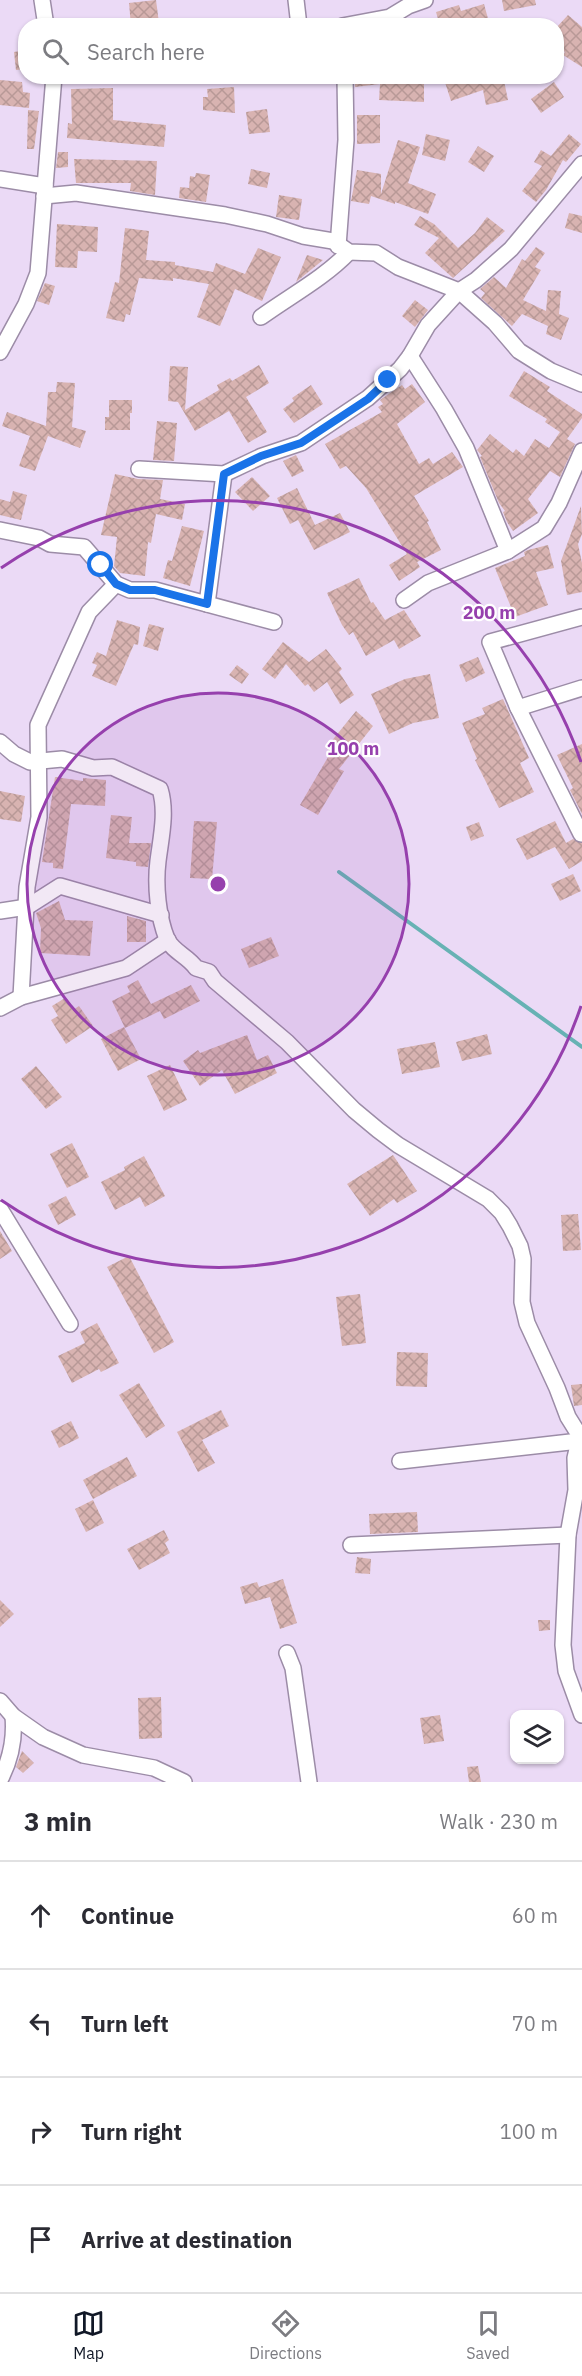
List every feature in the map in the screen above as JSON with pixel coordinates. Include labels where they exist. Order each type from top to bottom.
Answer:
[{"type":"street","points":[[42,0],[45,18]]},
{"type":"street","points":[[296,0],[298,18]]},
{"type":"street","points":[[385,18],[425,0]]},
{"type":"street","points":[[0,352],[26,304],[38,273],[53,84]]},
{"type":"street","points":[[261,317],[340,262],[344,249],[345,84]]},
{"type":"street","points":[[139,468],[224,474],[261,456],[301,443],[368,399],[400,369],[428,325],[459,291],[476,280],[511,249],[582,164]]},
{"type":"street","points":[[0,179],[45,191],[76,193],[225,215],[267,224],[303,236],[333,241],[344,249],[376,253],[398,267],[459,291],[495,323],[519,351],[551,371],[582,384]]},
{"type":"street","points":[[410,356],[466,448],[508,551]]},
{"type":"street","points":[[404,600],[428,583],[508,551],[544,528],[559,502],[582,451]]},
{"type":"street","points":[[207,604],[224,474]]},
{"type":"street","points":[[0,531],[39,538],[50,544],[84,547],[116,584],[130,590],[155,590],[274,622]]},
{"type":"street","points":[[21,997],[27,887],[39,817],[38,725],[64,663],[89,612],[116,584]]},
{"type":"street","points":[[581,834],[518,708],[490,642],[582,617]]},
{"type":"street","points":[[518,708],[582,688]]},
{"type":"street","points":[[0,742],[20,759],[37,762],[62,759],[93,768],[112,767],[160,789],[164,803],[157,863],[159,906],[168,940],[190,959],[196,968],[209,972],[215,981],[287,1042],[354,1110],[398,1145],[488,1199],[502,1213],[510,1226],[521,1253],[522,1302],[526,1323],[568,1417],[580,1436],[574,1458],[576,1490],[568,1535],[564,1658],[566,1671],[582,1715]]},
{"type":"street","points":[[0,910],[27,907],[60,886],[161,915]]},
{"type":"street","points":[[0,1008],[21,997],[126,968],[168,940]]},
{"type":"street","points":[[0,1209],[70,1324]]},
{"type":"street","points":[[400,1461],[580,1436]]},
{"type":"street","points":[[351,1545],[568,1535]]},
{"type":"street","points":[[287,1653],[293,1668],[309,1782]]},
{"type":"street","points":[[0,1701],[13,1716],[43,1737],[83,1755],[154,1768],[184,1782]]},
{"type":"street","points":[[0,1780],[8,1760],[14,1731],[13,1716]]},
{"type":"building","points":[[156,0],[158,18],[130,18],[129,3]]},
{"type":"building","points":[[502,0],[535,0],[536,5],[504,11]]},
{"type":"building","points":[[484,4],[488,18],[438,18],[436,12],[459,5],[461,11]]},
{"type":"building","points":[[568,15],[582,27],[582,67],[564,56],[564,19]]},
{"type":"building","points":[[18,51],[18,70],[16,70],[14,52]]},
{"type":"building","points":[[0,80],[18,82],[18,84],[22,84],[23,92],[30,93],[29,108],[0,105]]},
{"type":"building","points":[[355,84],[380,84],[355,87]]},
{"type":"building","points":[[380,84],[424,84],[424,102],[379,100]]},
{"type":"building","points":[[446,84],[505,84],[508,100],[486,105],[483,90],[451,101]]},
{"type":"building","points":[[551,84],[555,84],[564,97],[541,113],[531,99]]},
{"type":"building","points":[[234,87],[235,113],[203,110],[203,97],[208,97],[207,89]]},
{"type":"building","points":[[113,88],[113,120],[166,125],[164,147],[67,138],[68,123],[72,124],[71,89]]},
{"type":"building","points":[[267,109],[270,132],[249,134],[246,112]]},
{"type":"building","points":[[28,110],[39,111],[34,149],[27,149]]},
{"type":"building","points":[[357,115],[380,115],[380,143],[357,144]]},
{"type":"building","points":[[426,134],[450,140],[445,161],[422,155]]},
{"type":"building","points":[[569,134],[581,144],[566,162],[563,160],[546,190],[536,202],[522,191],[542,166],[534,162],[541,150],[551,156]]},
{"type":"building","points":[[398,140],[420,147],[408,183],[436,194],[428,214],[371,196],[369,204],[351,201],[357,170],[381,174],[381,194]]},
{"type":"building","points":[[478,146],[494,156],[484,172],[468,162]]},
{"type":"building","points":[[58,152],[68,152],[68,167],[56,168]]},
{"type":"building","points":[[74,159],[157,161],[155,195],[130,191],[131,183],[76,183]]},
{"type":"building","points":[[251,169],[270,173],[267,188],[248,184]]},
{"type":"building","points":[[196,173],[210,175],[206,202],[179,198],[180,187],[189,188],[190,176],[195,177]]},
{"type":"building","points":[[279,195],[302,199],[299,220],[276,217]]},
{"type":"building","points":[[569,213],[582,216],[582,233],[565,228]]},
{"type":"building","points":[[420,216],[434,224],[458,248],[475,233],[487,217],[505,231],[453,278],[425,253],[439,238],[414,225]]},
{"type":"building","points":[[57,224],[98,227],[97,252],[78,251],[77,268],[55,267]]},
{"type":"building","points":[[125,228],[149,231],[146,260],[175,262],[175,265],[213,272],[216,263],[245,274],[258,248],[281,257],[262,301],[235,289],[220,326],[197,317],[209,284],[173,278],[173,281],[139,278],[130,315],[126,314],[124,322],[106,318],[115,282],[119,283]]},
{"type":"building","points":[[536,247],[545,253],[535,267],[541,270],[523,300],[546,311],[548,290],[561,291],[559,314],[569,318],[561,340],[546,334],[548,326],[522,314],[512,326],[481,298],[485,293],[480,289],[494,277],[506,288],[522,259],[525,261]]},
{"type":"building","points":[[307,255],[323,260],[296,282]]},
{"type":"building","points":[[45,283],[55,286],[49,305],[37,301]]},
{"type":"building","points":[[415,300],[428,310],[415,327],[402,316]]},
{"type":"building","points":[[259,365],[269,383],[246,397],[267,432],[248,443],[229,411],[195,431],[178,402],[168,401],[170,366],[188,367],[185,410],[219,390],[217,385],[230,378],[232,381]]},
{"type":"building","points":[[524,371],[550,387],[547,391],[582,414],[582,418],[567,439],[575,444],[560,477],[550,471],[528,499],[538,513],[513,531],[499,503],[480,457],[482,456],[477,450],[490,434],[513,453],[516,449],[524,456],[535,439],[549,448],[560,432],[545,422],[547,419],[509,396]]},
{"type":"building","points":[[57,382],[75,383],[72,427],[86,431],[80,448],[48,436],[35,471],[19,466],[30,436],[2,426],[7,412],[46,426],[48,392],[56,392]]},
{"type":"building","points":[[412,384],[425,402],[397,424],[419,464],[429,458],[433,464],[452,452],[463,467],[414,496],[429,521],[427,522],[441,550],[417,562],[420,567],[399,581],[389,565],[407,554],[366,488],[346,466],[340,469],[325,444],[382,412],[378,407],[383,404],[380,400],[402,385],[405,389]]},
{"type":"building","points":[[311,385],[323,404],[294,423],[283,409],[294,401],[292,398]]},
{"type":"building","points":[[109,400],[132,400],[130,430],[105,430],[105,417],[109,417]]},
{"type":"building","points":[[157,421],[177,423],[174,461],[153,460]]},
{"type":"building","points":[[296,455],[304,471],[292,477],[283,461]]},
{"type":"building","points":[[115,474],[138,479],[163,480],[160,499],[185,504],[182,520],[156,514],[151,543],[148,542],[145,576],[120,573],[114,566],[117,537],[101,535]]},
{"type":"building","points":[[252,477],[270,496],[253,511],[235,492]]},
{"type":"building","points":[[297,488],[315,525],[340,513],[350,532],[314,550],[298,520],[290,524],[277,498]]},
{"type":"building","points":[[13,491],[27,495],[21,520],[0,515],[0,499],[10,502]]},
{"type":"building","points":[[581,506],[582,534],[578,544],[582,563],[582,592],[567,595],[561,561]]},
{"type":"building","points":[[182,526],[204,531],[190,586],[163,578],[168,560],[172,561]]},
{"type":"building","points":[[548,545],[554,568],[536,572],[548,605],[515,617],[495,568],[525,556],[524,552],[528,550]]},
{"type":"building","points":[[359,578],[371,603],[373,602],[385,620],[404,610],[421,636],[399,649],[394,640],[366,656],[353,632],[349,635],[342,625],[327,593]]},
{"type":"building","points":[[117,620],[140,627],[138,645],[134,644],[116,686],[92,676],[97,665],[92,663],[97,652],[106,656]]},
{"type":"building","points":[[149,624],[164,628],[158,651],[143,646]]},
{"type":"building","points":[[283,642],[309,662],[326,649],[342,669],[339,672],[354,695],[340,704],[327,682],[314,692],[308,684],[305,686],[286,664],[275,679],[262,669]]},
{"type":"building","points":[[478,657],[485,673],[466,682],[459,665]]},
{"type":"building","points":[[237,665],[249,674],[242,684],[229,675]]},
{"type":"building","points":[[430,674],[439,718],[413,723],[389,734],[371,694],[405,679]]},
{"type":"building","points":[[503,699],[529,758],[520,763],[534,792],[499,808],[475,760],[477,759],[462,723],[485,714],[482,708]]},
{"type":"building","points":[[356,711],[373,726],[339,769],[344,771],[318,815],[300,805],[331,752],[326,748]]},
{"type":"building","points":[[582,744],[582,814],[570,790],[573,788],[557,755]]},
{"type":"building","points":[[55,777],[83,781],[83,778],[106,780],[105,806],[71,804],[63,869],[53,868],[53,863],[42,862]]},
{"type":"building","points":[[0,791],[25,796],[21,822],[0,819]]},
{"type":"building","points":[[111,815],[132,817],[129,843],[151,843],[148,867],[136,866],[136,862],[106,858]]},
{"type":"building","points":[[194,821],[217,822],[212,879],[190,878]]},
{"type":"building","points":[[555,821],[566,843],[573,839],[582,843],[582,861],[569,869],[555,847],[527,860],[516,839]]},
{"type":"building","points":[[479,822],[484,836],[471,841],[466,827]]},
{"type":"building","points":[[573,874],[581,891],[560,901],[551,884]]},
{"type":"building","points":[[59,901],[65,920],[93,921],[90,956],[40,953],[41,928],[36,913]]},
{"type":"building","points":[[127,916],[146,921],[146,942],[127,942]]},
{"type":"building","points":[[271,937],[279,956],[249,968],[241,949]]},
{"type":"building","points":[[138,980],[151,1004],[191,985],[200,1001],[164,1019],[160,1011],[125,1028],[112,1001],[130,992],[127,986]]},
{"type":"building","points":[[65,998],[73,1010],[79,1006],[93,1026],[66,1044],[51,1020],[58,1016],[52,1006]]},
{"type":"building","points":[[124,1027],[141,1059],[118,1071],[101,1039]]},
{"type":"building","points":[[487,1034],[492,1054],[462,1061],[456,1042]]},
{"type":"building","points":[[247,1035],[257,1060],[268,1055],[277,1073],[235,1094],[222,1070],[200,1086],[183,1061],[198,1050],[200,1053]]},
{"type":"building","points":[[435,1042],[440,1067],[402,1074],[397,1049]]},
{"type":"building","points":[[170,1065],[187,1100],[164,1111],[147,1076]]},
{"type":"building","points":[[36,1066],[62,1097],[46,1109],[21,1079]]},
{"type":"building","points":[[72,1143],[89,1177],[67,1188],[50,1154]]},
{"type":"building","points":[[393,1155],[417,1191],[397,1203],[394,1199],[370,1216],[347,1184]]},
{"type":"building","points":[[144,1156],[165,1196],[145,1207],[140,1197],[115,1210],[101,1182],[125,1170],[124,1167]]},
{"type":"building","points":[[66,1196],[76,1215],[58,1225],[48,1205]]},
{"type":"building","points":[[578,1214],[581,1250],[563,1251],[561,1215]]},
{"type":"building","points":[[0,1231],[12,1251],[0,1259]]},
{"type":"building","points":[[129,1256],[174,1342],[154,1353],[107,1267]]},
{"type":"building","points":[[360,1294],[366,1343],[342,1346],[336,1297]]},
{"type":"building","points":[[97,1323],[119,1363],[101,1372],[99,1369],[72,1383],[58,1356],[85,1343],[80,1332]]},
{"type":"building","points":[[397,1352],[428,1353],[427,1387],[396,1386]]},
{"type":"building","points":[[139,1383],[165,1426],[146,1438],[119,1395]]},
{"type":"building","points":[[582,1384],[582,1405],[574,1406],[571,1385]]},
{"type":"building","points":[[221,1410],[229,1426],[202,1440],[215,1463],[198,1472],[177,1432]]},
{"type":"building","points":[[71,1421],[79,1438],[59,1448],[51,1431]]},
{"type":"building","points":[[127,1457],[137,1476],[93,1499],[83,1480]]},
{"type":"building","points":[[93,1500],[104,1523],[86,1532],[75,1509]]},
{"type":"building","points":[[417,1512],[418,1532],[370,1534],[369,1514]]},
{"type":"building","points":[[164,1530],[169,1540],[165,1543],[170,1553],[139,1570],[127,1549]]},
{"type":"building","points":[[357,1557],[371,1559],[370,1574],[355,1573]]},
{"type":"building","points":[[283,1579],[297,1623],[280,1629],[270,1597],[245,1604],[240,1587],[257,1582],[259,1587]]},
{"type":"building","points":[[0,1600],[14,1614],[0,1627]]},
{"type":"building","points":[[538,1620],[550,1620],[550,1630],[539,1631]]},
{"type":"building","points":[[161,1697],[162,1738],[139,1739],[138,1698]]},
{"type":"building","points":[[440,1715],[444,1741],[424,1744],[420,1718]]},
{"type":"building","points":[[22,1751],[34,1763],[23,1773],[16,1767]]},
{"type":"building","points":[[478,1766],[481,1782],[469,1782],[467,1767]]},
{"type":"waterway","points":[[339,872],[582,1047]]},
{"type":"route","points":[[101,565],[116,584],[130,590],[146,588],[207,604],[224,474],[261,456],[301,443],[368,399],[388,380]]}]
